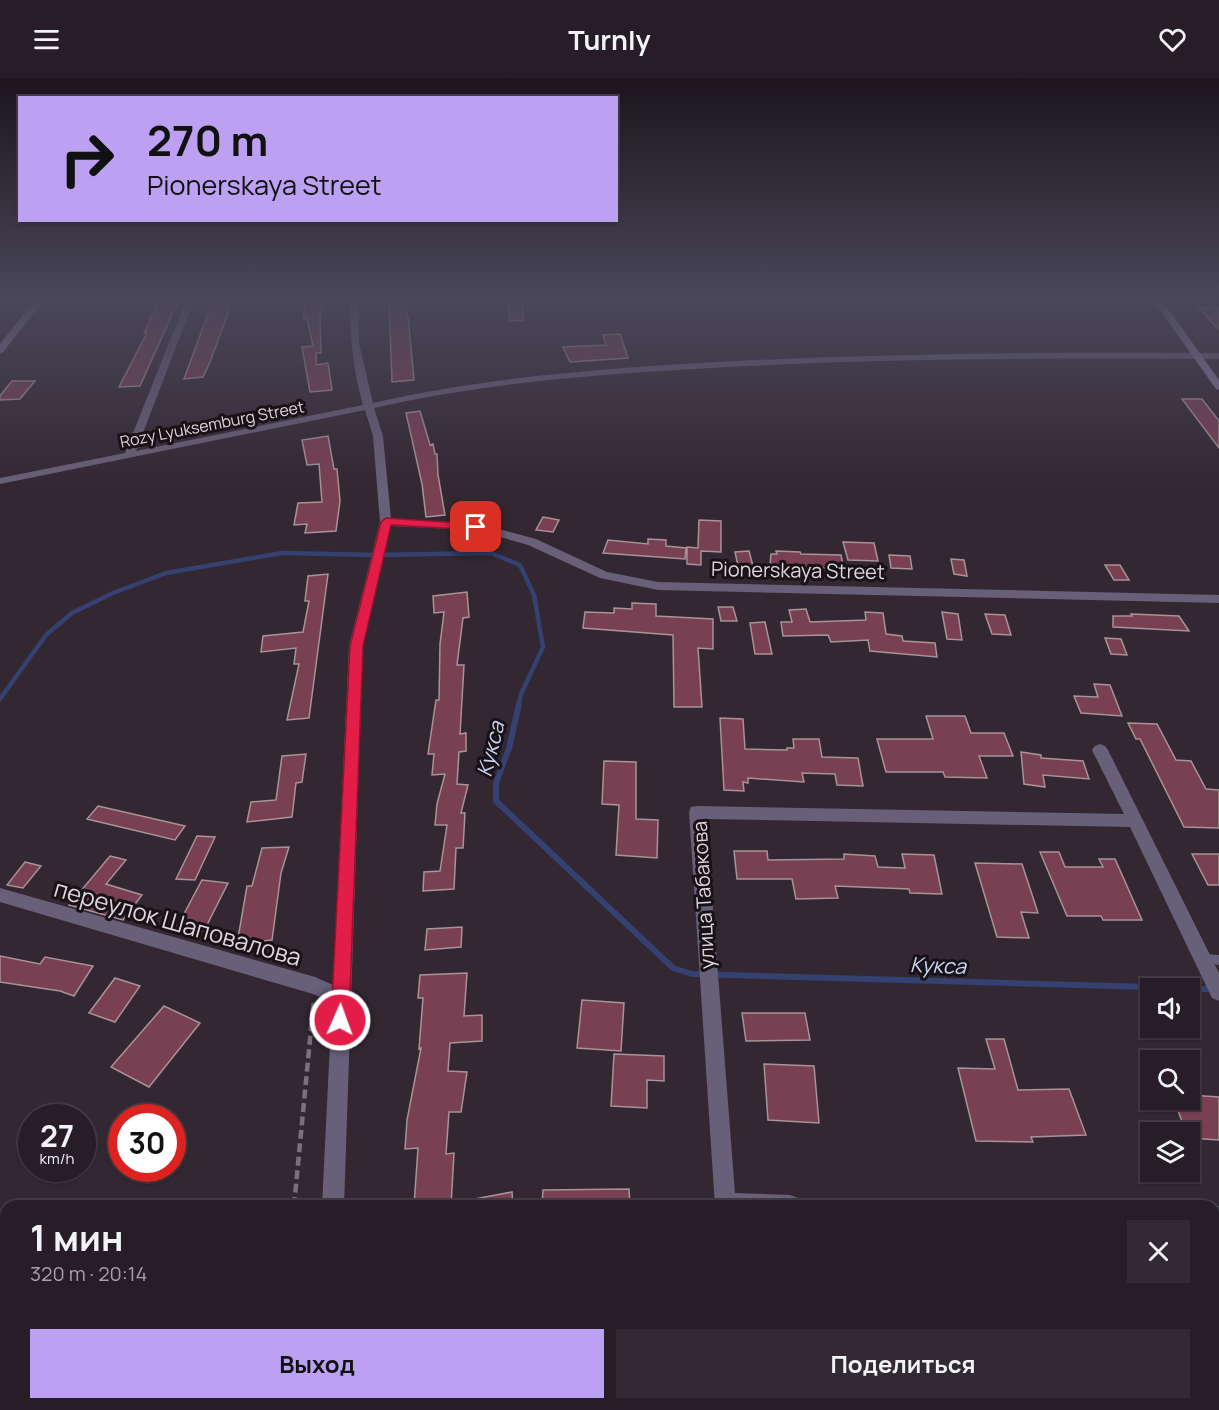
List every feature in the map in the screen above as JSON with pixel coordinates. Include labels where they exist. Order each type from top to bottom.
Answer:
[{"type":"street","points":[[129,456],[166,362]]},
{"type":"street","points":[[333,1200],[357,646],[386,522],[378,436],[367,407],[359,362]]},
{"type":"street","name":"Rozy Lyuksemburg Street","points":[[0,481],[367,407],[408,396],[484,384],[748,362]]},
{"type":"street","points":[[1201,362],[1219,387]]},
{"type":"street","name":"Pionerskaya Street","points":[[386,522],[476,527],[532,542],[604,575],[658,586],[1219,599]]},
{"type":"street","points":[[1100,750],[1134,821],[1211,960],[1217,986]]},
{"type":"street","name":"улица Табакова","points":[[725,1200],[697,812],[1134,821]]},
{"type":"street","name":"переулок Шаповалова","points":[[0,895],[315,986],[341,997]]},
{"type":"path","points":[[295,1200],[315,986]]},
{"type":"building","points":[[132,362],[151,362],[140,386],[119,387]]},
{"type":"building","points":[[190,362],[210,362],[203,377],[184,379]]},
{"type":"building","points":[[305,362],[316,362],[316,365],[328,363],[332,390],[310,392]]},
{"type":"building","points":[[391,362],[412,362],[414,380],[392,382]]},
{"type":"building","points":[[12,381],[35,381],[20,399],[0,400],[0,396]]},
{"type":"building","points":[[1182,399],[1202,399],[1219,421],[1219,448]]},
{"type":"building","points":[[420,411],[430,445],[433,444],[435,454],[437,454],[445,515],[426,517],[422,484],[406,413]]},
{"type":"building","points":[[328,436],[334,469],[337,469],[340,501],[336,531],[305,533],[307,524],[294,525],[298,503],[322,502],[319,464],[307,465],[302,440]]},
{"type":"building","points":[[543,517],[559,520],[553,532],[536,530]]},
{"type":"building","points":[[699,520],[721,521],[721,552],[701,551],[701,565],[687,564],[687,547],[698,548]]},
{"type":"building","points":[[648,539],[666,540],[666,546],[686,548],[685,559],[603,553],[608,540],[648,544]]},
{"type":"building","points":[[843,542],[874,543],[878,561],[848,560]]},
{"type":"building","points":[[749,551],[753,566],[738,566],[735,552]]},
{"type":"building","points":[[776,551],[841,555],[844,569],[770,565],[771,554],[777,554]]},
{"type":"building","points":[[889,555],[910,556],[912,569],[891,568]]},
{"type":"building","points":[[951,559],[964,560],[967,576],[954,574]]},
{"type":"building","points":[[1105,565],[1120,565],[1129,580],[1114,580]]},
{"type":"building","points":[[328,574],[309,718],[287,720],[299,664],[294,664],[296,648],[261,652],[263,636],[303,632],[309,601],[305,601],[308,576]]},
{"type":"building","points":[[467,592],[469,617],[463,618],[457,665],[464,665],[460,734],[466,733],[466,751],[459,752],[457,784],[468,785],[461,813],[465,813],[463,848],[456,848],[454,889],[423,891],[424,872],[440,871],[447,825],[435,825],[437,804],[445,774],[432,775],[434,754],[428,754],[436,700],[439,700],[440,644],[444,612],[434,613],[433,596]]},
{"type":"building","points":[[632,603],[656,604],[656,616],[713,619],[713,649],[698,648],[702,707],[674,707],[673,635],[583,628],[585,612],[614,613],[614,608],[632,609]]},
{"type":"building","points":[[718,607],[733,607],[737,621],[721,621]]},
{"type":"building","points":[[806,609],[810,622],[866,620],[865,612],[883,613],[886,634],[902,636],[903,641],[935,643],[937,657],[870,651],[868,640],[831,642],[828,635],[783,636],[781,622],[792,622],[789,610]]},
{"type":"building","points":[[942,612],[958,614],[962,640],[947,639]]},
{"type":"building","points":[[985,614],[1005,615],[1011,635],[992,634]]},
{"type":"building","points":[[1131,614],[1179,616],[1189,631],[1113,627],[1113,616],[1132,616]]},
{"type":"building","points":[[765,622],[772,654],[755,654],[750,623]]},
{"type":"building","points":[[1105,638],[1121,639],[1127,655],[1111,654]]},
{"type":"building","points":[[1094,684],[1110,685],[1122,716],[1081,713],[1074,696],[1098,697]]},
{"type":"building","points":[[926,716],[965,716],[971,733],[1004,733],[1013,756],[979,756],[987,778],[945,777],[943,772],[886,772],[877,739],[933,739]]},
{"type":"building","points":[[720,718],[743,719],[745,749],[787,750],[787,748],[794,748],[793,739],[819,739],[822,757],[858,758],[863,786],[837,785],[835,774],[802,773],[804,782],[748,778],[748,783],[743,782],[744,791],[724,790]]},
{"type":"building","points":[[1128,723],[1157,724],[1176,760],[1191,761],[1206,789],[1219,790],[1219,828],[1184,827],[1140,739],[1136,739]]},
{"type":"building","points":[[1021,752],[1041,755],[1041,758],[1083,761],[1089,779],[1043,775],[1045,787],[1024,784]]},
{"type":"building","points":[[306,754],[302,782],[296,783],[292,817],[247,822],[251,802],[276,800],[282,756]]},
{"type":"building","points":[[604,761],[636,762],[636,819],[658,820],[657,858],[616,855],[619,805],[602,804]]},
{"type":"building","points":[[98,806],[185,826],[175,840],[87,819]]},
{"type":"building","points":[[197,836],[215,837],[195,880],[176,879]]},
{"type":"building","points":[[289,847],[281,873],[272,940],[237,944],[247,886],[252,886],[262,848]]},
{"type":"building","points":[[734,851],[767,851],[768,860],[844,859],[844,854],[875,856],[878,867],[905,868],[902,854],[934,855],[942,894],[910,893],[909,889],[835,886],[838,898],[796,899],[792,879],[737,879]]},
{"type":"building","points":[[1040,852],[1059,852],[1065,867],[1103,867],[1099,859],[1115,859],[1142,920],[1103,920],[1101,916],[1067,916]]},
{"type":"building","points":[[1192,854],[1219,854],[1219,885],[1208,885]]},
{"type":"building","points":[[110,856],[126,860],[106,884],[142,895],[123,920],[69,905]]},
{"type":"building","points":[[25,862],[41,866],[23,888],[7,885]]},
{"type":"building","points":[[975,863],[1022,864],[1038,913],[1021,912],[1029,938],[997,937]]},
{"type":"building","points":[[202,880],[228,883],[204,931],[177,927]]},
{"type":"building","points":[[462,927],[461,947],[425,950],[427,929]]},
{"type":"building","points":[[0,956],[40,964],[45,957],[93,966],[74,996],[60,991],[0,982]]},
{"type":"building","points":[[467,973],[464,1016],[482,1015],[482,1041],[450,1043],[448,1071],[467,1072],[461,1112],[449,1112],[446,1154],[454,1153],[451,1200],[414,1200],[418,1148],[405,1149],[407,1120],[421,1048],[419,1049],[423,998],[418,998],[420,975]]},
{"type":"building","points":[[115,978],[140,986],[115,1022],[89,1013]]},
{"type":"building","points":[[582,1000],[624,1003],[621,1051],[577,1048]]},
{"type":"building","points":[[164,1006],[200,1023],[149,1087],[111,1067]]},
{"type":"building","points":[[742,1013],[805,1013],[810,1040],[746,1041]]},
{"type":"building","points":[[986,1039],[1004,1039],[1018,1090],[1069,1089],[1086,1135],[1031,1137],[1033,1142],[976,1141],[958,1068],[995,1069]]},
{"type":"building","points":[[614,1054],[664,1056],[664,1081],[647,1080],[647,1108],[611,1106]]},
{"type":"building","points":[[764,1064],[814,1066],[819,1123],[768,1120]]},
{"type":"building","points":[[1200,1096],[1219,1097],[1219,1140],[1200,1139],[1200,1122],[1182,1122],[1178,1110],[1200,1110]]},
{"type":"building","points":[[629,1189],[630,1200],[542,1200],[543,1190]]},
{"type":"building","points":[[512,1192],[513,1200],[474,1199]]},
{"type":"waterway","name":"Кукса","points":[[0,699],[46,635],[72,613],[113,593],[166,573],[282,553],[376,555],[491,553],[520,565],[534,595],[543,647],[521,694],[518,706]]},
{"type":"waterway","name":"Кукса","points":[[519,704],[509,748],[496,783],[496,801],[673,968],[692,974],[1140,987]]},
{"type":"waterway","name":"Кукса","points":[[1200,989],[1219,989]]},
{"type":"route","points":[[340,1020],[357,646],[386,522],[476,527]]}]
